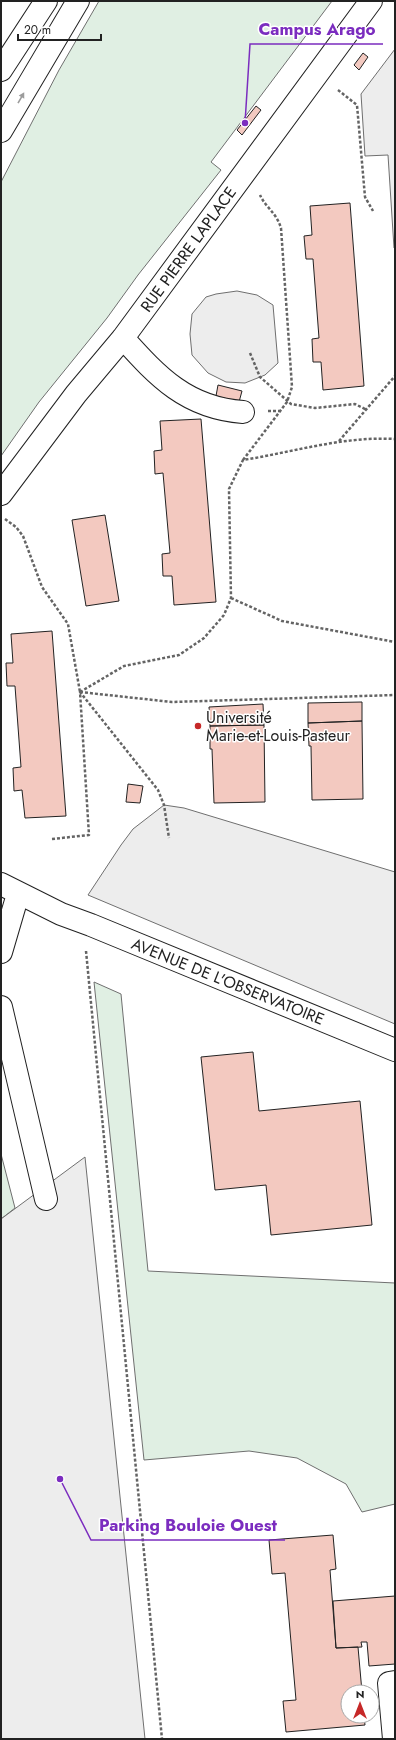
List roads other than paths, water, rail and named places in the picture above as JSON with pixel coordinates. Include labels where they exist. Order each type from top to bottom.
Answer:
[{"type":"main road","points":[[1,70],[46,1]]},
{"type":"main road","points":[[1,131],[78,1]]},
{"type":"main road","name":"RUE PIERRE LAPLACE","points":[[1,494],[76,394],[123,338],[371,1]]},
{"type":"main road","points":[[123,338],[178,391],[201,403],[223,411],[243,412]]},
{"type":"main road","points":[[1,952],[8,900]]},
{"type":"main road","name":"AVENUE DE L'OBSERVATOIRE","points":[[8,900],[61,914],[91,925],[395,1050]]},
{"type":"main road","points":[[1,1007],[46,1200]]},
{"type":"main road","points":[[394,1739],[389,1683],[395,1682]]},
{"type":"place","name":"Campus Arago","points":[[245,123]]},
{"type":"place","name":"Université Marie-et-Louis-Pasteur","points":[[198,726]]},
{"type":"place","name":"Parking Bouloie Ouest","points":[[60,1479]]}]
